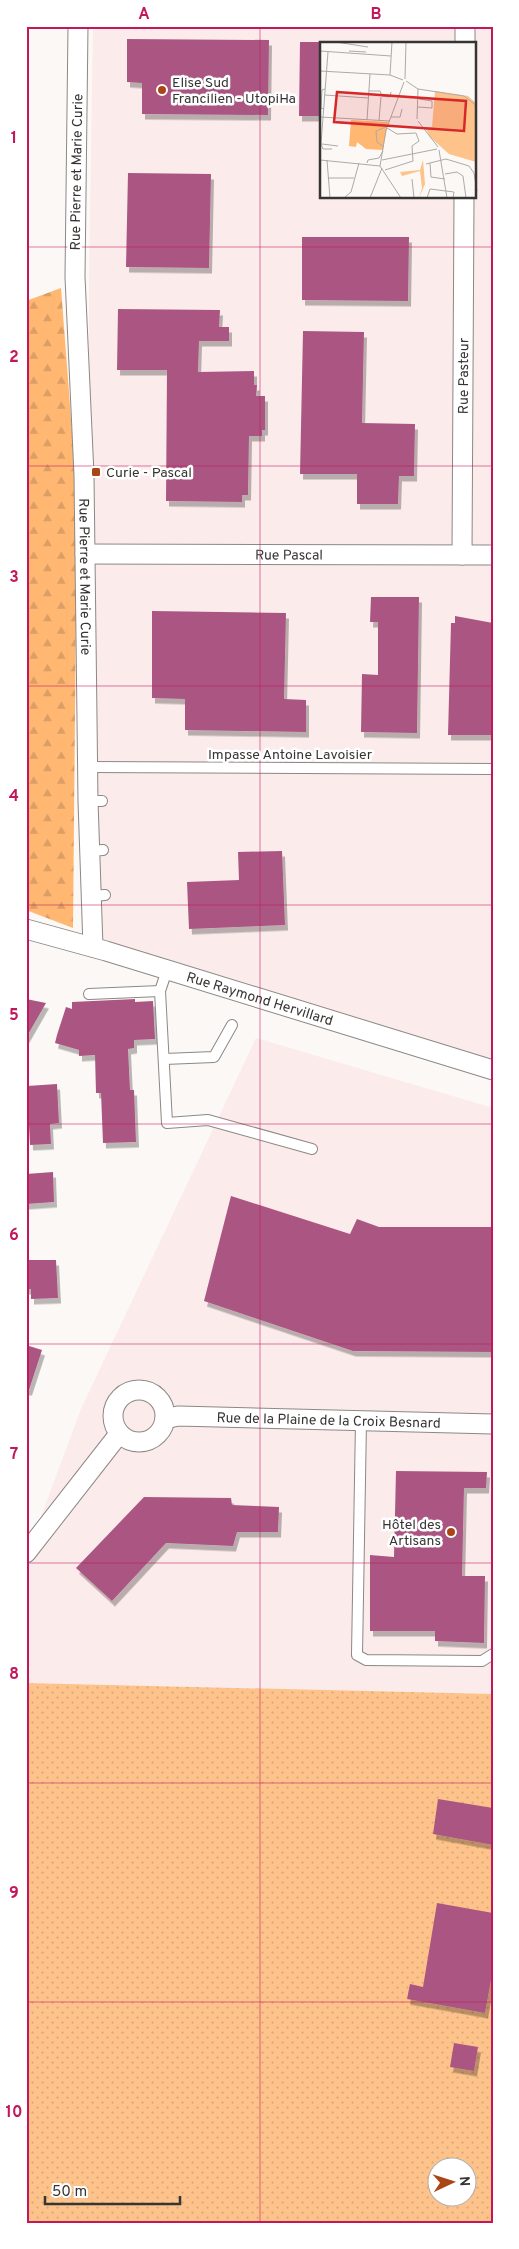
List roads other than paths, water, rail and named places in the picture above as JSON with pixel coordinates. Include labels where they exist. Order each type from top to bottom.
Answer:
[{"type":"street","name":"Rue Pierre et Marie Curie","points":[[78,26],[75,277],[84,475],[88,767],[95,801],[97,851],[98,895],[93,948]]},
{"type":"street","points":[[465,26],[465,42]]},
{"type":"street","name":"Rue Pasteur","points":[[462,555],[464,199]]},
{"type":"street","name":"Rue Pascal","points":[[84,554],[493,554]]},
{"type":"street","name":"Rue Raymond Hervillard","points":[[26,929],[167,970],[493,1070]]},
{"type":"street","points":[[134,1390],[144,1390],[160,1400],[164,1409],[165,1419],[162,1428],[156,1436],[147,1441],[137,1443],[119,1434],[114,1427],[112,1417],[118,1399],[134,1390]]},
{"type":"street","name":"Rue de la Plaine de la Croix Besnard","points":[[165,1419],[178,1416],[493,1424]]},
{"type":"street","points":[[26,1553],[119,1434]]},
{"type":"lane","name":"Impasse Antoine Lavoisier","points":[[88,767],[493,769]]},
{"type":"lane","points":[[167,970],[160,991],[167,1123],[208,1120],[312,1148]]},
{"type":"lane","points":[[88,994],[160,991]]},
{"type":"lane","points":[[164,1059],[214,1057],[232,1025]]},
{"type":"lane","points":[[362,1421],[357,1655],[366,1660],[482,1661],[493,1654]]},
{"type":"place","name":"Elise Sud Francilien - UtopiHa","points":[[162,90]]},
{"type":"place","name":"Curie - Pascal","points":[[96,472]]},
{"type":"place","name":"Hôtel des Artisans","points":[[451,1532]]}]
